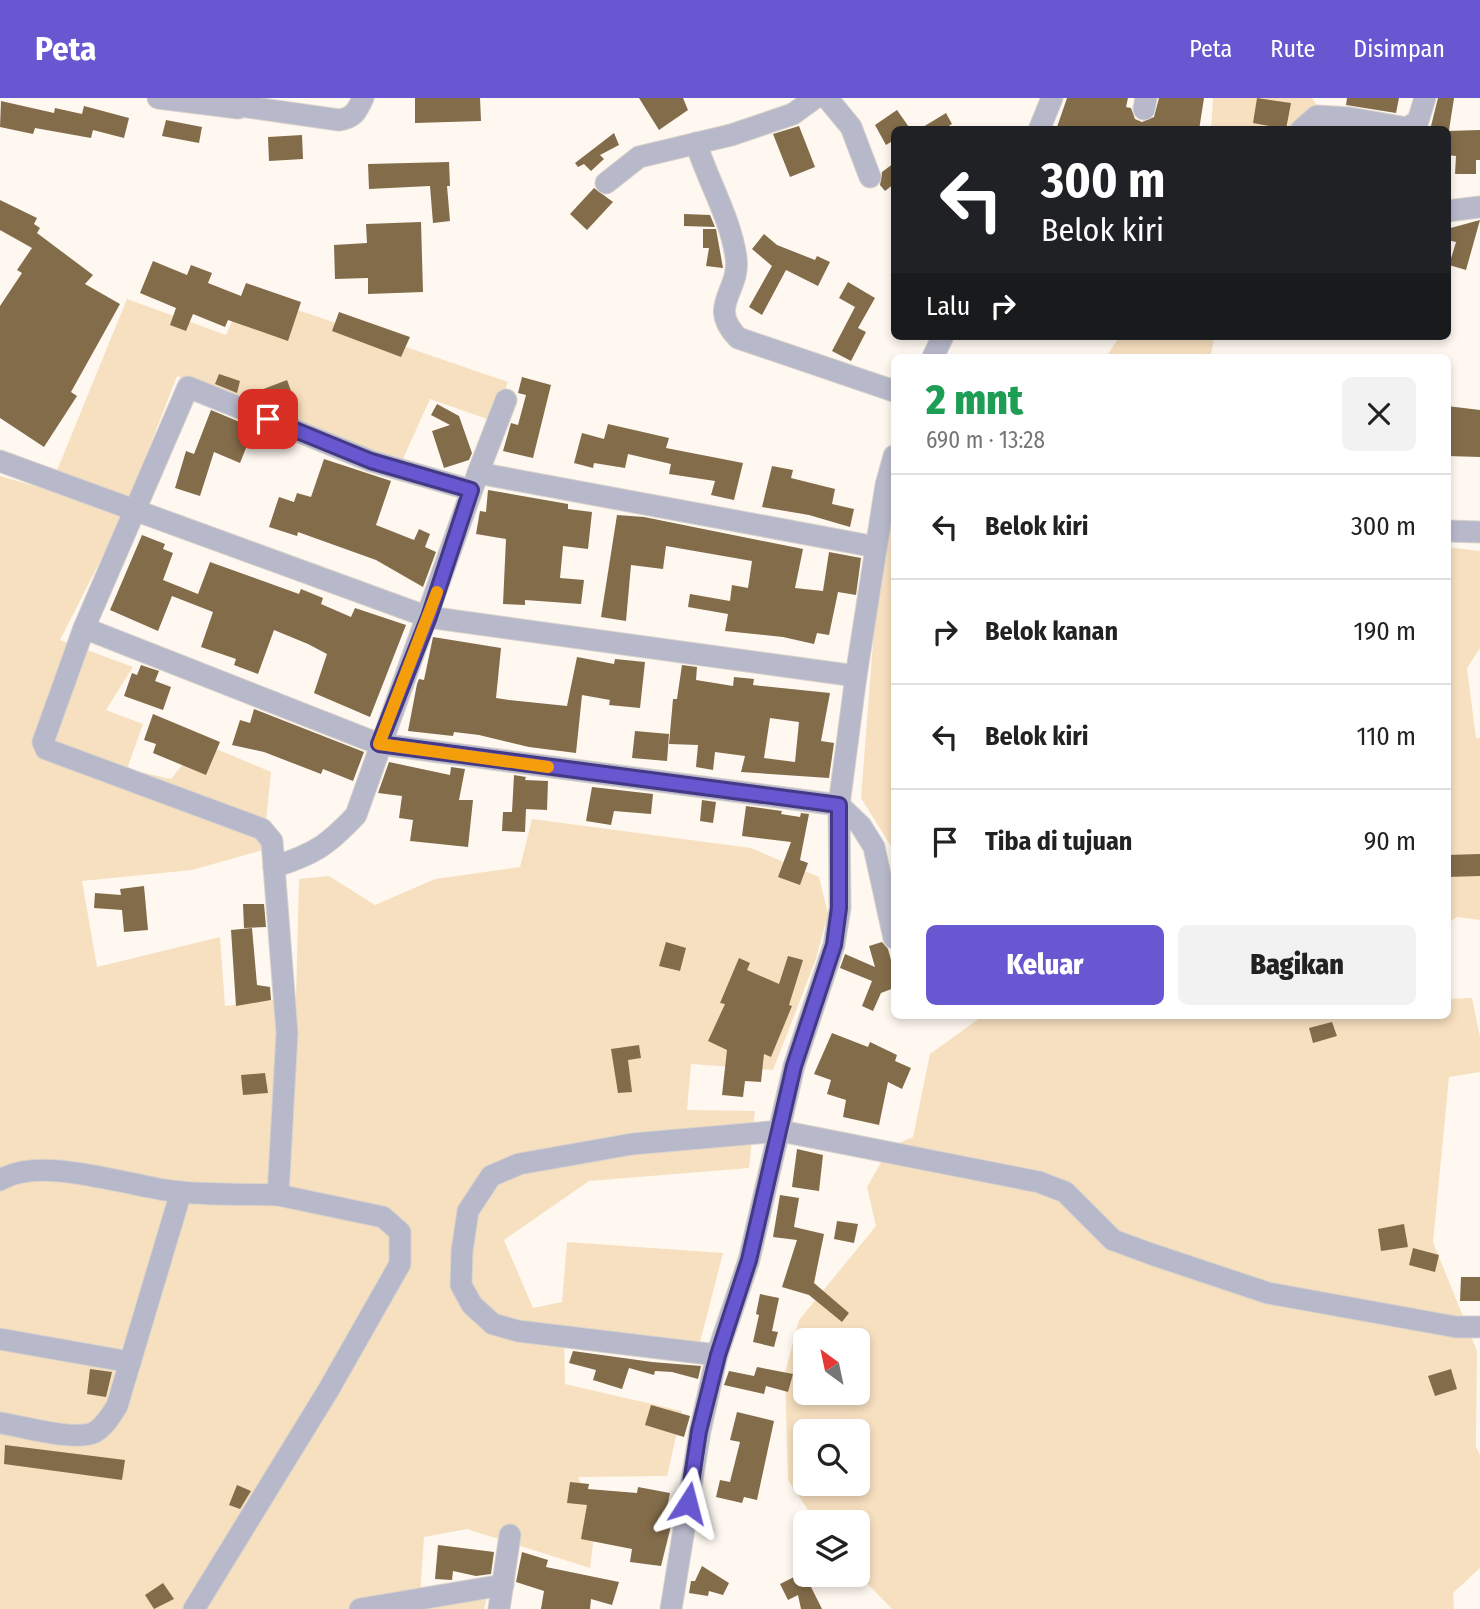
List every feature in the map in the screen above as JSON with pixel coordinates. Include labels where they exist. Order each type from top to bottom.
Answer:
[{"type":"street","points":[[159,98],[243,102],[339,120],[349,119],[356,113],[363,98]]},
{"type":"street","points":[[606,183],[639,157],[731,135],[793,114],[815,98]]},
{"type":"street","points":[[827,98],[851,128],[870,177]]},
{"type":"street","points":[[1041,126],[1052,98]]},
{"type":"street","points":[[1410,126],[1418,121],[1425,98]]},
{"type":"street","points":[[1306,126],[1317,116],[1350,118],[1396,126]]},
{"type":"street","points":[[696,143],[726,219],[736,259],[735,273],[724,305],[727,326],[738,338],[891,390]]},
{"type":"street","points":[[1451,211],[1480,207]]},
{"type":"street","points":[[278,1195],[287,1033],[272,841],[262,829],[46,749],[43,742],[84,628],[184,391],[191,387],[371,461],[475,482],[876,547]]},
{"type":"street","points":[[274,867],[312,855],[335,837],[355,815],[506,400]]},
{"type":"street","points":[[0,461],[429,617],[856,676]]},
{"type":"street","points":[[671,1609],[699,1431],[718,1355],[749,1260],[794,1066],[834,945],[839,908],[839,805],[856,676],[891,467]]},
{"type":"street","points":[[1451,531],[1480,532]]},
{"type":"street","points":[[84,628],[379,744],[839,805],[861,826],[874,847],[891,924]]},
{"type":"street","points":[[718,1355],[518,1331],[493,1324],[472,1306],[461,1285],[461,1251],[467,1211],[491,1176],[519,1164],[632,1144],[781,1130],[1039,1182],[1065,1192],[1113,1240],[1268,1293],[1446,1325],[1480,1327]]},
{"type":"street","points":[[0,1180],[9,1174],[62,1170],[181,1192],[278,1195],[383,1217],[400,1232],[400,1264],[329,1389],[194,1609]]},
{"type":"street","points":[[0,1423],[79,1436],[95,1432],[107,1421],[117,1406],[181,1192]]},
{"type":"street","points":[[0,1339],[130,1362]]},
{"type":"street","points":[[499,1609],[510,1535]]},
{"type":"street","points":[[360,1609],[503,1585]]},
{"type":"shaded area","points":[[1213,98],[1312,98],[1319,109],[1316,126],[1211,126]]},
{"type":"shaded area","points":[[245,292],[508,382],[493,421],[430,399],[401,463],[177,376],[123,516],[60,640],[133,667],[106,710],[143,724],[127,769],[171,779],[200,742],[271,772],[263,850],[192,870],[82,881],[97,967],[220,937],[225,1006],[296,997],[299,879],[329,876],[375,905],[435,879],[520,867],[532,819],[751,848],[819,877],[828,914],[816,959],[773,1070],[691,1064],[687,1110],[755,1111],[749,1168],[589,1181],[504,1240],[533,1308],[562,1302],[567,1242],[723,1253],[699,1346],[564,1331],[565,1384],[682,1411],[667,1476],[578,1477],[596,1518],[590,1568],[467,1529],[424,1537],[420,1597],[490,1585],[484,1609],[0,1609],[0,476],[49,490],[127,299],[226,335]]},
{"type":"shaded area","points":[[1117,340],[1214,340],[1211,354],[1108,354]]},
{"type":"shaded area","points":[[891,520],[891,846],[861,798],[875,617]]},
{"type":"shaded area","points":[[1451,547],[1480,551],[1480,648],[1467,668],[1476,738],[1480,738],[1480,920],[1457,917],[1451,921]]},
{"type":"shaded area","points":[[1472,998],[1480,1037],[1480,1072],[1449,1077],[1433,1242],[1477,1351],[1476,1446],[1480,1456],[1480,1568],[1453,1593],[1454,1609],[892,1609],[870,1586],[870,1510],[808,1510],[799,1496],[870,1496],[870,1419],[793,1419],[793,1488],[788,1480],[785,1373],[793,1343],[793,1405],[870,1405],[870,1328],[797,1328],[799,1320],[876,1226],[867,1187],[890,1147],[913,1137],[930,1054],[978,1019],[1451,1019],[1451,999]]},
{"type":"building","points":[[415,98],[480,98],[481,121],[415,123]]},
{"type":"building","points":[[639,98],[683,98],[688,110],[659,130]]},
{"type":"building","points":[[1067,98],[1128,98],[1126,107],[1131,108],[1135,119],[1142,122],[1154,117],[1159,98],[1204,98],[1200,126],[1057,126]]},
{"type":"building","points":[[1257,98],[1291,103],[1287,126],[1253,123]]},
{"type":"building","points":[[1347,98],[1399,98],[1396,113],[1346,105]]},
{"type":"building","points":[[1438,98],[1454,98],[1450,126],[1431,126]]},
{"type":"building","points":[[1,101],[54,113],[55,108],[82,114],[84,106],[129,118],[124,138],[93,130],[91,138],[35,128],[33,134],[0,127]]},
{"type":"building","points":[[897,110],[908,126],[891,126],[891,142],[886,145],[875,125]]},
{"type":"building","points":[[946,113],[952,124],[949,126],[925,126]]},
{"type":"building","points":[[166,120],[202,127],[199,143],[162,136]]},
{"type":"building","points":[[799,126],[815,167],[790,177],[773,134]]},
{"type":"building","points":[[1480,130],[1480,160],[1476,160],[1476,174],[1455,174],[1456,156],[1451,155],[1451,131]]},
{"type":"building","points":[[614,133],[619,145],[600,155],[604,159],[591,171],[584,164],[578,167],[575,163]]},
{"type":"building","points":[[302,135],[303,159],[269,161],[268,137]]},
{"type":"building","points":[[449,162],[450,186],[447,186],[450,221],[433,223],[430,186],[369,189],[368,164]]},
{"type":"building","points":[[891,165],[891,186],[885,191],[880,185],[882,172]]},
{"type":"building","points":[[594,188],[613,202],[587,230],[570,214]]},
{"type":"building","points":[[0,200],[37,218],[34,224],[40,228],[37,233],[93,275],[85,284],[120,304],[71,392],[77,396],[44,447],[0,418],[0,306],[22,273],[17,270],[32,248],[0,230]]},
{"type":"building","points":[[684,214],[710,215],[715,227],[684,226]]},
{"type":"building","points":[[1480,220],[1466,270],[1451,266],[1456,242],[1451,241],[1451,228]]},
{"type":"building","points":[[421,222],[423,292],[368,294],[368,278],[335,279],[334,245],[367,243],[366,224]]},
{"type":"building","points":[[703,229],[716,229],[723,268],[706,266],[709,248],[703,248]]},
{"type":"building","points":[[764,234],[777,245],[815,260],[817,256],[830,262],[818,286],[786,270],[762,315],[749,307],[772,266],[752,249]]},
{"type":"building","points":[[153,261],[187,275],[191,265],[212,273],[208,283],[241,296],[246,283],[301,302],[288,341],[228,320],[225,327],[193,314],[186,331],[170,325],[176,308],[140,293]]},
{"type":"building","points":[[848,282],[875,298],[858,328],[866,332],[851,361],[832,351],[855,307],[839,298]]},
{"type":"building","points":[[339,312],[410,337],[401,357],[332,331]]},
{"type":"building","points":[[219,374],[240,381],[237,393],[215,384]]},
{"type":"building","points":[[522,377],[551,385],[533,458],[503,451],[511,423],[518,425],[526,395],[518,393]]},
{"type":"building","points":[[287,380],[294,399],[273,407],[266,404],[261,390]]},
{"type":"building","points":[[437,404],[459,416],[472,453],[469,460],[444,468],[432,431],[450,425],[431,415]]},
{"type":"building","points":[[1451,406],[1480,410],[1480,457],[1451,456]]},
{"type":"building","points":[[211,410],[254,428],[240,463],[214,452],[200,496],[175,488],[186,451],[194,454]]},
{"type":"building","points":[[608,424],[669,438],[666,448],[743,463],[734,500],[711,495],[715,481],[669,474],[671,464],[628,454],[625,468],[594,463],[593,468],[574,463],[582,433],[604,439]]},
{"type":"building","points":[[324,459],[391,481],[376,525],[414,540],[419,529],[430,534],[425,547],[436,552],[423,587],[376,560],[298,532],[297,536],[269,527],[279,497],[294,502],[297,493],[311,497]]},
{"type":"building","points":[[772,466],[793,470],[791,478],[835,489],[832,504],[854,509],[850,527],[809,515],[762,507]]},
{"type":"building","points":[[488,490],[568,504],[568,509],[592,512],[588,549],[563,546],[560,578],[584,580],[581,604],[525,600],[525,605],[503,604],[506,539],[476,534],[480,511],[486,512]]},
{"type":"building","points":[[617,515],[644,517],[803,549],[795,588],[823,591],[829,552],[861,558],[856,595],[838,592],[829,635],[817,633],[814,644],[783,637],[725,631],[728,614],[688,607],[690,594],[730,601],[732,585],[748,588],[752,561],[666,546],[663,569],[631,565],[626,621],[601,617]]},
{"type":"building","points":[[142,535],[165,544],[163,549],[173,553],[163,580],[198,594],[210,562],[299,594],[301,589],[323,598],[321,604],[351,617],[355,608],[406,625],[370,717],[314,693],[327,654],[274,630],[258,674],[234,665],[236,659],[201,647],[213,612],[172,596],[158,631],[110,610]]},
{"type":"building","points":[[433,637],[501,648],[496,698],[509,700],[567,706],[577,657],[614,664],[615,659],[645,662],[640,708],[609,705],[610,700],[582,695],[576,753],[529,747],[479,735],[454,732],[453,736],[408,731],[417,684],[419,679],[424,680]]},
{"type":"building","points":[[141,665],[159,671],[155,681],[171,687],[163,710],[124,696],[132,673],[137,675]]},
{"type":"building","points":[[682,665],[697,667],[696,680],[733,686],[734,677],[754,679],[753,685],[830,693],[821,741],[834,743],[829,778],[741,772],[745,756],[715,752],[713,770],[696,767],[698,745],[669,744],[673,699],[677,699]],"holes":[[[770,718],[799,722],[795,762],[764,758]]]},
{"type":"building","points":[[254,709],[364,752],[353,781],[323,769],[321,774],[264,752],[232,745],[240,720],[250,723]]},
{"type":"building","points":[[153,714],[220,742],[206,775],[153,753],[156,744],[144,740]]},
{"type":"building","points":[[635,731],[669,734],[667,761],[632,758]]},
{"type":"building","points":[[389,762],[450,775],[451,767],[465,769],[459,800],[473,800],[468,847],[410,841],[413,820],[399,818],[402,796],[378,793]]},
{"type":"building","points":[[514,775],[526,777],[525,780],[548,781],[547,810],[526,809],[525,832],[502,831],[503,812],[512,812]]},
{"type":"building","points":[[592,787],[653,794],[651,814],[614,811],[611,825],[586,821]]},
{"type":"building","points":[[702,800],[716,802],[713,823],[700,821]]},
{"type":"building","points":[[746,806],[782,811],[781,814],[800,817],[801,813],[809,814],[800,860],[808,863],[800,885],[778,877],[791,842],[742,836]]},
{"type":"building","points":[[1480,854],[1480,876],[1451,877],[1451,855]]},
{"type":"building","points":[[144,886],[148,930],[124,932],[122,910],[94,908],[95,893],[121,895],[120,889]]},
{"type":"building","points":[[243,904],[264,904],[266,927],[244,928]]},
{"type":"building","points":[[252,928],[257,985],[270,987],[271,1000],[236,1006],[231,930]]},
{"type":"building","points":[[666,942],[686,948],[680,971],[659,966]]},
{"type":"building","points":[[882,942],[888,949],[891,960],[891,989],[881,993],[873,1011],[862,1006],[872,981],[840,968],[845,954],[875,967],[869,946]]},
{"type":"building","points":[[788,956],[803,960],[789,1005],[792,1006],[771,1057],[764,1054],[761,1082],[745,1081],[743,1097],[722,1095],[727,1050],[708,1041],[725,1004],[720,1003],[739,958],[750,963],[747,970],[779,984]]},
{"type":"building","points":[[1332,1022],[1337,1036],[1313,1043],[1309,1028]]},
{"type":"building","points":[[832,1033],[868,1047],[870,1042],[897,1055],[895,1061],[911,1068],[902,1089],[888,1082],[879,1125],[843,1117],[846,1100],[827,1094],[831,1080],[814,1074]]},
{"type":"building","points":[[639,1045],[641,1058],[628,1060],[632,1092],[618,1093],[611,1049]]},
{"type":"building","points":[[265,1073],[268,1093],[243,1095],[241,1075]]},
{"type":"building","points":[[797,1149],[823,1155],[819,1191],[792,1187]]},
{"type":"building","points":[[780,1195],[799,1198],[794,1227],[824,1234],[814,1283],[849,1313],[842,1322],[809,1295],[782,1287],[797,1240],[773,1237]]},
{"type":"building","points":[[837,1221],[858,1224],[854,1243],[834,1239]]},
{"type":"building","points":[[1404,1224],[1408,1247],[1381,1251],[1378,1229]]},
{"type":"building","points":[[1413,1248],[1439,1255],[1435,1272],[1409,1265]]},
{"type":"building","points":[[1461,1277],[1480,1277],[1480,1301],[1460,1301]]},
{"type":"building","points":[[760,1294],[779,1298],[772,1331],[778,1332],[774,1347],[753,1342]]},
{"type":"building","points":[[573,1351],[701,1366],[698,1379],[672,1372],[655,1371],[654,1375],[629,1368],[622,1389],[593,1380],[596,1370],[569,1363]]},
{"type":"building","points":[[757,1367],[793,1374],[788,1392],[766,1386],[764,1394],[724,1385],[729,1371],[754,1376]]},
{"type":"building","points":[[90,1369],[112,1372],[106,1397],[87,1394]]},
{"type":"building","points":[[1451,1369],[1457,1389],[1435,1396],[1428,1376]]},
{"type":"building","points":[[651,1405],[690,1416],[684,1437],[645,1425]]},
{"type":"building","points":[[737,1412],[774,1421],[757,1500],[744,1497],[742,1503],[716,1497],[720,1480],[730,1482],[740,1442],[730,1440]]},
{"type":"building","points":[[5,1445],[125,1460],[122,1480],[4,1464]]},
{"type":"building","points":[[570,1482],[589,1484],[588,1489],[637,1493],[638,1487],[670,1493],[664,1521],[672,1522],[661,1566],[630,1562],[632,1549],[581,1539],[587,1505],[567,1503]]},
{"type":"building","points":[[237,1485],[251,1491],[240,1509],[229,1505]]},
{"type":"building","points":[[438,1545],[494,1552],[491,1574],[476,1576],[453,1571],[452,1580],[435,1579]]},
{"type":"building","points":[[522,1552],[548,1560],[546,1567],[619,1582],[612,1605],[591,1599],[590,1609],[541,1609],[544,1591],[516,1582]]},
{"type":"building","points":[[702,1566],[729,1583],[723,1595],[709,1591],[708,1596],[689,1593],[691,1581],[695,1581]]},
{"type":"building","points":[[793,1578],[793,1587],[811,1587],[822,1609],[801,1609],[798,1595],[788,1600],[780,1584]]},
{"type":"building","points":[[163,1583],[174,1599],[154,1609],[145,1595]]},
{"type":"slow traffic","points":[[437,592],[379,744],[548,767]]},
{"type":"route","points":[[268,419],[371,461],[471,490],[429,617],[379,744],[839,805],[839,908],[834,945],[794,1066],[749,1260],[718,1355],[699,1431],[688,1503]]}]
